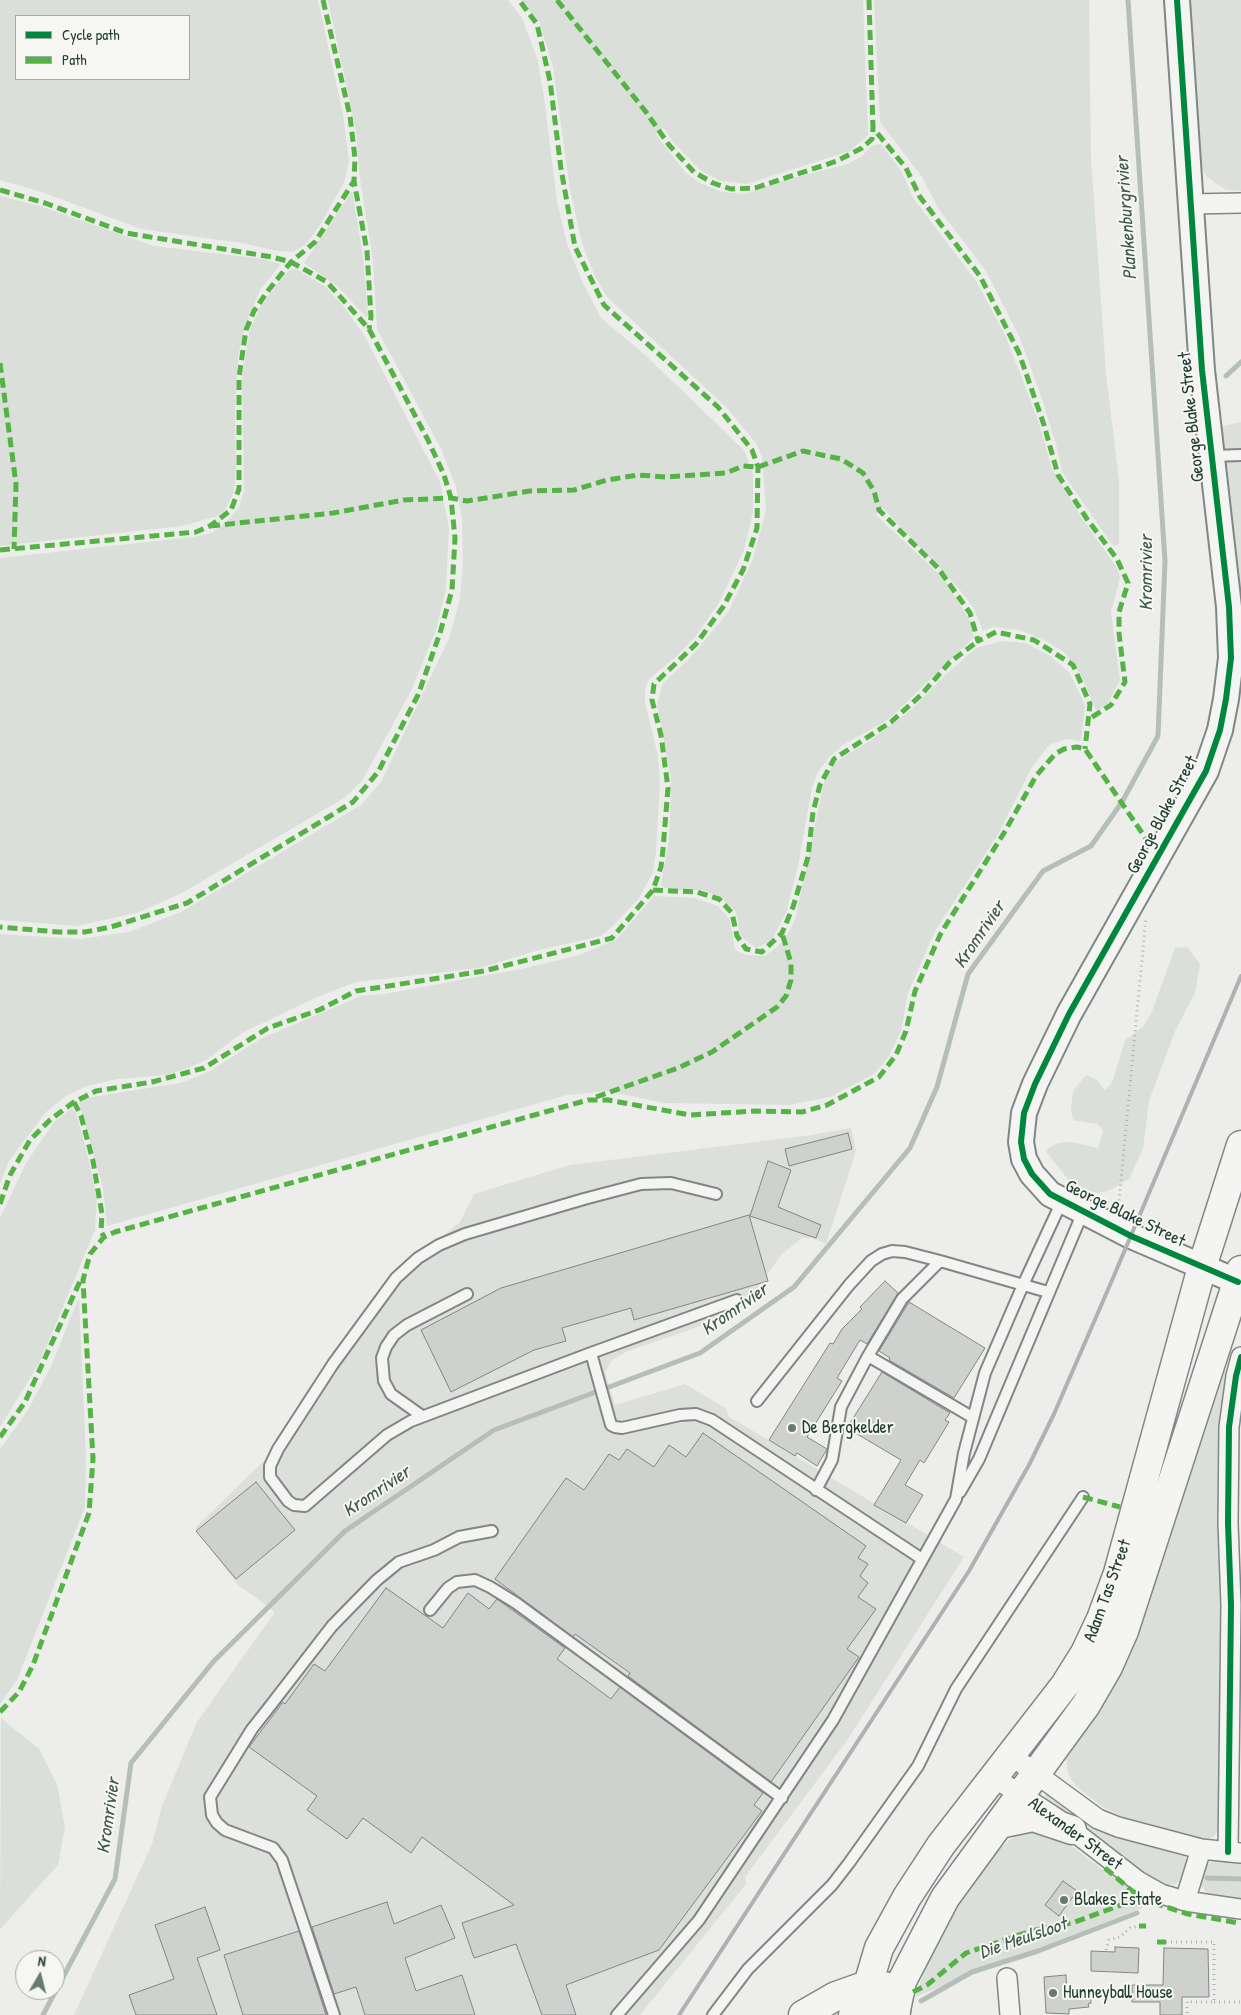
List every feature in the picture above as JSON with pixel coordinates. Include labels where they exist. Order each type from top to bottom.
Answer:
[{"type":"main road","name":"Adam Tas Street","points":[[860,2006],[879,1948],[906,1897],[941,1846],[1065,1686],[1085,1653],[1101,1619],[1118,1573],[1202,1267],[1241,1145]]},
{"type":"main road","name":"Adam Tas Street","points":[[897,2006],[902,1982],[945,1898],[1086,1705],[1108,1667],[1124,1631],[1240,1276]]},
{"type":"main road","points":[[999,1824],[1033,1817],[1072,1830]]},
{"type":"main road","name":"Adam Tas Street","points":[[860,2006],[884,1986],[897,2006]]},
{"type":"main road","name":"Adam Tas Street","points":[[803,2015],[836,1996],[860,2006]]},
{"type":"street","name":"George Blake Street","points":[[1177,0],[1190,204],[1211,456],[1235,597],[1236,651],[1230,699],[1206,771],[1069,1014],[1035,1084],[1024,1113],[1021,1142],[1024,1159],[1032,1174],[1043,1187],[1062,1201],[1202,1267],[1240,1276]]},
{"type":"street","points":[[1190,204],[1241,203]]},
{"type":"street","points":[[1234,1852],[1236,1605],[1228,1523],[1229,1427],[1241,1357]]},
{"type":"street","name":"Alexander Street","points":[[1012,1756],[1029,1785],[1072,1830],[1138,1881],[1161,1894],[1185,1901],[1241,1909]]},
{"type":"street","name":"Alexander Street","points":[[995,1778],[1029,1785],[1098,1818],[1143,1835],[1201,1849],[1234,1852]]},
{"type":"street","points":[[1185,1901],[1201,1849]]},
{"type":"street","points":[[1007,1978],[1010,2015]]},
{"type":"lane","points":[[1211,456],[1241,455]]},
{"type":"lane","points":[[716,1194],[671,1183],[641,1184],[584,1198],[465,1234],[439,1245],[418,1258],[396,1278],[332,1364],[278,1449],[270,1466],[270,1477],[288,1500],[294,1504],[305,1506],[387,1435],[422,1416],[438,1412],[590,1353],[737,1300]]},
{"type":"lane","points":[[956,1499],[972,1417],[984,1373],[1022,1284],[1062,1201]]},
{"type":"lane","points":[[617,2015],[699,1920],[833,1720],[979,1459],[1083,1212]]},
{"type":"lane","points":[[756,1401],[849,1284],[871,1261],[882,1254],[892,1251],[905,1252],[1048,1292]]},
{"type":"lane","points":[[816,1490],[832,1460],[841,1407],[868,1356],[902,1299],[940,1261]]},
{"type":"lane","points":[[422,1416],[391,1394],[384,1381],[382,1358],[386,1346],[407,1325],[466,1294]]},
{"type":"lane","points":[[590,1353],[611,1425],[622,1428],[680,1415],[696,1414],[712,1420],[922,1559]]},
{"type":"lane","points":[[868,1356],[972,1417]]},
{"type":"lane","points":[[712,2015],[748,1969],[832,1885],[849,1863],[918,1766],[956,1689],[1084,1497]]},
{"type":"lane","points":[[334,2015],[282,1860],[273,1848],[225,1830],[217,1823],[212,1816],[210,1797],[257,1723],[332,1626],[376,1580],[399,1562],[434,1550],[459,1537],[492,1531]]},
{"type":"lane","points":[[430,1610],[448,1588],[457,1582],[475,1580],[490,1587],[516,1603],[782,1798]]},
{"type":"path","points":[[1123,1215],[1119,1201],[1147,911]]},
{"type":"path","points":[[1106,1950],[1109,1940],[1120,1937],[1130,1928],[1139,1926]]},
{"type":"path","points":[[1166,1942],[1214,1942],[1214,2002]]},
{"type":"path","points":[[1188,2015],[1188,2002],[1241,2002]]},
{"type":"shaded area","points":[[0,0],[318,0],[343,114],[349,161],[345,180],[322,222],[306,244],[293,252],[278,251],[241,243],[141,229],[42,192],[0,180]]},
{"type":"shaded area","points":[[328,0],[508,0],[522,18],[537,58],[544,97],[557,201],[567,244],[582,281],[601,318],[644,354],[744,450],[753,473],[753,512],[744,550],[719,603],[695,637],[678,655],[648,680],[645,690],[645,702],[658,756],[660,783],[656,852],[653,872],[639,898],[614,925],[601,936],[539,950],[480,968],[356,982],[315,998],[242,1033],[206,1060],[184,1070],[165,1075],[118,1079],[87,1086],[66,1096],[46,1112],[9,1161],[0,1184],[0,934],[80,939],[129,932],[181,912],[361,805],[381,782],[450,636],[460,598],[463,563],[462,518],[456,487],[441,449],[377,329],[373,261],[360,179],[356,131]]},
{"type":"shaded area","points":[[521,0],[863,0],[868,135],[850,151],[747,184],[721,181],[700,170],[673,142],[664,128],[655,133],[685,172],[700,183],[722,192],[745,194],[778,182],[848,164],[862,156],[871,146],[881,144],[902,172],[913,198],[976,281],[1005,335],[1038,420],[1052,469],[1083,520],[1117,568],[1120,578],[1111,612],[1120,680],[1107,705],[1096,710],[1081,675],[1064,652],[1048,642],[1020,630],[993,627],[983,631],[974,609],[960,590],[883,508],[880,510],[876,515],[943,578],[970,620],[974,637],[889,719],[843,745],[829,757],[817,774],[812,788],[798,866],[786,913],[771,941],[756,948],[740,935],[736,912],[720,897],[701,890],[672,890],[663,887],[661,884],[669,840],[671,779],[657,704],[663,683],[691,657],[728,612],[753,559],[766,510],[762,457],[756,443],[726,407],[607,297],[594,274],[582,243],[570,190],[553,67],[540,24]]},
{"type":"shaded area","points":[[874,0],[1089,0],[1091,158],[1106,373],[1119,481],[1119,544],[1114,546],[1111,543],[1062,472],[1043,402],[1020,338],[986,271],[938,208],[922,177],[880,122]]},
{"type":"shaded area","points":[[1186,0],[1241,0],[1241,191],[1226,190],[1207,177],[1198,163]]},
{"type":"shaded area","points":[[352,191],[363,256],[368,316],[366,317],[337,286],[304,263]]},
{"type":"shaded area","points":[[0,196],[40,206],[154,246],[264,259],[281,264],[260,290],[245,327],[238,357],[234,492],[225,510],[218,516],[182,526],[0,546]]},
{"type":"shaded area","points":[[292,269],[298,270],[326,287],[344,307],[364,335],[440,482],[449,528],[446,589],[436,630],[411,691],[362,781],[344,798],[182,893],[137,913],[76,926],[0,920],[0,558],[193,537],[212,533],[229,519],[239,507],[244,491],[242,376],[250,329],[262,303],[288,271]]},
{"type":"shaded area","points":[[1241,422],[1241,611],[1219,427]]},
{"type":"shaded area","points":[[1002,641],[1026,643],[1050,656],[1069,672],[1085,705],[1081,741],[1066,739],[1049,745],[1032,767],[997,836],[935,931],[908,993],[901,1031],[888,1058],[874,1074],[830,1097],[789,1105],[664,1103],[607,1091],[567,1095],[107,1226],[103,1188],[79,1103],[86,1098],[180,1083],[210,1071],[260,1039],[361,996],[384,994],[526,968],[579,955],[616,940],[654,896],[694,898],[718,906],[730,920],[735,950],[747,955],[765,956],[783,942],[795,920],[824,782],[834,763],[868,742],[912,709],[942,678],[976,648]]},
{"type":"shaded area","points":[[1187,947],[1200,964],[1195,993],[1176,1029],[1149,1101],[1143,1149],[1129,1179],[1108,1191],[1098,1193],[1076,1189],[1046,1152],[1050,1147],[1058,1143],[1071,1142],[1098,1148],[1103,1131],[1098,1124],[1073,1120],[1071,1110],[1073,1091],[1086,1075],[1097,1080],[1105,1090],[1112,1083],[1125,1040],[1143,1027],[1151,1014],[1175,948]]},
{"type":"shaded area","points":[[72,1108],[76,1113],[83,1137],[97,1196],[95,1230],[40,1362],[0,1427],[0,1218],[26,1163],[54,1122]]},
{"type":"shaded area","points":[[851,1128],[856,1151],[826,1244],[812,1238],[802,1238],[782,1254],[743,1307],[733,1315],[628,1351],[612,1360],[605,1372],[615,1405],[685,1384],[727,1409],[728,1416],[964,1557],[848,1739],[745,1877],[746,1884],[640,2015],[74,2015],[152,1844],[162,1806],[197,1722],[275,1612],[237,1584],[195,1528],[265,1460],[329,1359],[393,1278],[460,1222],[474,1194],[570,1165],[811,1135]]},
{"type":"shaded area","points":[[79,1297],[86,1458],[85,1507],[17,1680],[0,1704],[0,1449],[28,1410],[52,1364]]},
{"type":"shaded area","points":[[1220,1370],[1229,1372],[1220,1423],[1218,1455],[1222,1614],[1221,1827],[1213,1837],[1207,1839],[1138,1824],[1104,1808],[1076,1786],[1068,1774],[1066,1754]]},
{"type":"shaded area","points":[[1,1718],[39,1749],[57,1785],[65,1827],[58,1865],[0,1929]]},
{"type":"shaded area","points":[[1046,1793],[1111,1834],[1182,1852],[1187,1861],[1182,1878],[1176,1884],[1168,1885],[1139,1873],[1093,1833],[1047,1799]]},
{"type":"shaded area","points":[[1028,1829],[1068,1843],[1103,1870],[1106,1867],[1143,1895],[1142,1908],[915,1997],[932,1951],[961,1899],[998,1851],[1015,1835]]},
{"type":"shaded area","points":[[1217,1859],[1241,1862],[1241,1900],[1209,1896],[1202,1887],[1200,1882],[1204,1866]]},
{"type":"building","points":[[848,1133],[852,1149],[789,1166],[785,1149]]},
{"type":"building","points":[[768,1161],[791,1170],[778,1207],[821,1225],[816,1238],[750,1216]]},
{"type":"building","points":[[749,1215],[768,1281],[634,1320],[631,1308],[562,1328],[566,1341],[534,1350],[451,1392],[421,1330],[501,1288]]},
{"type":"building","points":[[885,1281],[898,1293],[867,1344],[860,1340],[837,1378],[842,1381],[807,1437],[827,1449],[817,1466],[797,1453],[795,1456],[769,1440],[830,1343],[833,1344],[842,1329],[862,1309],[860,1307]]},
{"type":"building","points":[[909,1302],[985,1348],[954,1398],[889,1360],[890,1358],[879,1351]]},
{"type":"building","points":[[882,1372],[950,1413],[945,1420],[949,1422],[924,1463],[920,1460],[905,1485],[923,1495],[906,1523],[874,1505],[901,1460],[847,1428]]},
{"type":"building","points":[[703,1433],[866,1546],[858,1558],[868,1564],[860,1576],[868,1583],[858,1597],[876,1609],[847,1649],[859,1657],[771,1782],[628,1676],[630,1673],[575,1634],[573,1637],[495,1579],[566,1478],[584,1490],[609,1454],[619,1460],[627,1449],[654,1467],[669,1445],[686,1457]]},
{"type":"building","points":[[256,1482],[295,1530],[236,1579],[196,1531]]},
{"type":"building","points":[[386,1588],[443,1628],[468,1593],[489,1609],[497,1599],[565,1648],[557,1659],[611,1699],[620,1687],[763,1793],[754,1805],[762,1811],[659,1950],[566,1985],[576,2015],[542,2015],[516,1944],[474,1958],[462,1923],[514,1905],[422,1837],[411,1853],[363,1818],[347,1839],[307,1810],[317,1796],[249,1747],[283,1702],[285,1704],[314,1664],[325,1671]]},
{"type":"building","name":"Blakes Estate","points":[[1063,1881],[1077,1891],[1059,1916],[1045,1905]]},
{"type":"building","points":[[387,1902],[394,1924],[441,1905],[455,1938],[405,1958],[416,1991],[462,1975],[475,2015],[365,2015],[356,1987],[334,1994],[312,1927]]},
{"type":"building","points":[[205,1907],[220,1950],[197,1958],[217,2015],[136,2015],[129,1995],[174,1979],[155,1925]]},
{"type":"building","points":[[299,1931],[326,2015],[243,2015],[224,1955]]},
{"type":"building","points":[[1115,1947],[1139,1948],[1138,1973],[1091,1971],[1091,1951],[1115,1952]]},
{"type":"building","points":[[1164,1948],[1208,1949],[1209,1997],[1182,1997],[1182,2015],[1160,2015],[1160,2002],[1132,2002],[1132,1985],[1163,1985]]},
{"type":"building","points":[[1066,1975],[1067,1993],[1090,1991],[1091,2003],[1088,2004],[1089,2007],[1069,2009],[1069,2014],[1046,2013],[1044,1977]]},
{"type":"waterway","name":"Kromrivier","points":[[43,2015],[115,1879],[131,1763],[213,1662],[345,1531],[494,1430],[700,1353],[794,1287],[910,1148],[937,1087],[968,974],[1043,871],[1091,846],[1122,802],[1158,736],[1165,561],[1128,0]]},
{"type":"waterway","name":"Kromrivier","points":[[1226,376],[1241,362]]},
{"type":"waterway","name":"Die Meulsloot","points":[[1207,1878],[1241,1879]]},
{"type":"waterway","name":"Die Meulsloot","points":[[921,2001],[972,1972],[1038,1951],[1137,1913]]},
{"type":"railway","points":[[679,2015],[969,1571],[1029,1465],[1054,1414],[1113,1278],[1241,976]]},
{"type":"marked path","points":[[323,0],[350,116],[355,158],[354,181],[367,251],[371,317],[369,329]]},
{"type":"marked path","points":[[0,1204],[10,1175],[30,1140],[50,1120],[74,1102],[96,1091],[152,1082],[204,1068],[268,1028],[319,1010],[356,991],[484,971],[612,938],[653,890],[661,867],[668,788],[661,735],[652,700],[654,684],[696,644],[723,607],[743,570],[757,528],[758,467],[752,450],[718,407],[604,305],[575,247],[561,169],[550,81],[537,24],[519,0]]},
{"type":"marked path","points":[[557,0],[646,112],[669,145],[694,172],[713,183],[731,189],[755,188],[837,161],[862,148],[872,139],[873,128]]},
{"type":"marked path","points":[[869,0],[873,128],[906,168],[920,197],[980,276],[1019,353],[1044,425],[1058,475],[1087,519],[1117,559],[1128,583],[1119,612],[1119,633],[1125,682],[1111,705],[1089,719]]},
{"type":"marked path","points":[[0,550],[196,532],[210,526],[231,510],[239,489],[239,377],[246,330],[254,311],[267,292],[291,262],[315,242],[354,181]]},
{"type":"marked path","points":[[0,190],[45,203],[126,233],[272,257],[291,262],[327,282],[369,329],[428,440],[444,475],[451,498],[455,538],[452,590],[440,633],[418,695],[378,772],[353,802],[187,903],[111,927],[85,932],[58,932],[0,927]]},
{"type":"marked path","points":[[0,363],[16,484],[14,549]]},
{"type":"marked path","points":[[210,526],[333,513],[404,500],[451,498],[467,501],[530,491],[574,490],[607,480],[638,475],[666,477],[726,473],[743,466],[758,467],[803,451],[841,459],[863,473],[874,491],[879,510],[938,568],[970,613],[978,641],[996,632],[1034,640],[1073,665],[1090,704],[1085,749]]},
{"type":"marked path","points":[[653,890],[697,892],[719,899],[732,913],[737,936],[746,949],[762,952],[782,933],[793,907],[808,857],[813,812],[820,785],[834,759],[891,722],[921,695],[950,662],[978,641]]},
{"type":"marked path","points":[[0,1712],[19,1692],[33,1665],[89,1513],[93,1459],[83,1280],[90,1254],[104,1237],[115,1232],[588,1100],[608,1100],[690,1115],[755,1111],[802,1112],[827,1105],[879,1077],[896,1055],[906,1031],[915,991],[941,933],[1004,833],[1036,776],[1055,754],[1064,749],[1077,747],[1085,749],[1151,846]]},
{"type":"marked path","points":[[596,1097],[678,1068],[712,1052],[777,1007],[786,996],[791,980],[791,963],[782,933]]},
{"type":"marked path","points":[[74,1102],[81,1116],[93,1161],[102,1214],[101,1231],[104,1237]]},
{"type":"marked path","points":[[0,1437],[25,1402],[81,1279]]},
{"type":"marked path","points":[[1083,1497],[1120,1507]]},
{"type":"marked path","points":[[1105,1868],[1137,1895],[1157,1904],[1188,1914],[1239,1923]]},
{"type":"marked path","points":[[913,1992],[927,1985],[966,1953],[1031,1931],[1075,1922],[1121,1905],[1147,1900]]},
{"type":"marked path","points":[[1139,1926],[1146,1926]]},
{"type":"marked path","points":[[1157,1942],[1166,1942]]},
{"type":"cycle path","points":[[1177,0],[1202,370],[1229,607],[1231,658],[1226,699],[1220,730],[1206,771],[1069,1014],[1035,1084],[1024,1113],[1021,1142],[1024,1159],[1032,1174],[1050,1194],[1131,1236],[1238,1282]]},
{"type":"cycle path","points":[[1228,1852],[1231,1605],[1228,1523],[1229,1427],[1236,1376],[1241,1357]]},
{"type":"place","name":"De Bergkelder","points":[[792,1428]]},
{"type":"place","name":"Blakes Estate","points":[[1064,1900]]},
{"type":"place","name":"Hunneyball House","points":[[1053,1993]]},
{"type":"water label","name":"Plankenburgrivier","points":[[1127,218]]}]
